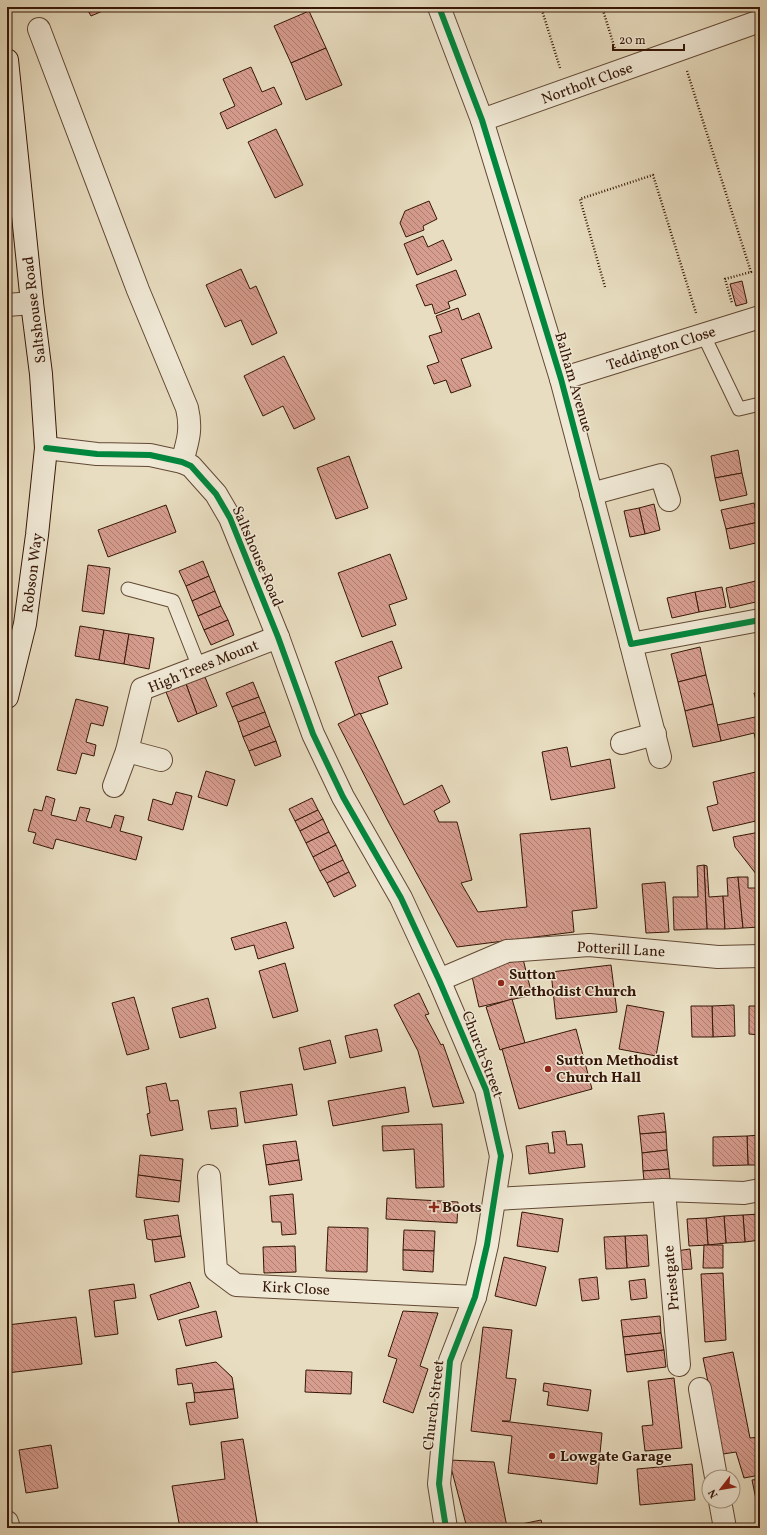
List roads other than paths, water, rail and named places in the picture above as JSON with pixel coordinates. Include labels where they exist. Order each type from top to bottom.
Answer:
[{"type":"street","name":"Balham Avenue","points":[[439,7],[482,120],[561,379],[660,757]]},
{"type":"street","name":"Northolt Close","points":[[482,120],[760,21]]},
{"type":"street","points":[[38,29],[138,290],[187,408],[190,422],[190,435],[182,462]]},
{"type":"street","name":"Saltshouse Road","points":[[7,60],[32,303],[41,374],[46,448],[97,454],[150,455],[182,462],[191,466],[216,494],[230,518],[278,637],[313,734]]},
{"type":"street","points":[[7,305],[32,303]]},
{"type":"street","name":"Teddington Close","points":[[561,379],[760,316]]},
{"type":"street","name":"Robson Way","points":[[7,697],[25,624],[37,535],[46,448]]},
{"type":"street","points":[[591,494],[660,475],[669,500]]},
{"type":"street","points":[[631,644],[760,620]]},
{"type":"street","name":"High Trees Mount","points":[[114,786],[127,751],[142,690],[278,637]]},
{"type":"street","name":"Church Street","points":[[313,734],[343,798],[401,898],[439,980],[486,1090],[501,1156],[495,1199],[474,1297],[450,1361],[441,1442],[439,1484],[446,1528]]},
{"type":"street","points":[[622,743],[655,734]]},
{"type":"street","points":[[127,751],[161,760]]},
{"type":"street","name":"Potterill Lane","points":[[439,980],[507,951],[529,949],[589,945],[718,957],[760,956]]},
{"type":"street","name":"Kirk Close","points":[[209,1176],[216,1270],[236,1285],[474,1297]]},
{"type":"street","points":[[495,1199],[664,1190],[744,1193],[760,1190]]},
{"type":"street","name":"Priestgate","points":[[664,1190],[679,1365]]},
{"type":"street","points":[[700,1389],[715,1469]]},
{"type":"street","points":[[721,1509],[725,1528]]},
{"type":"street","points":[[7,1522],[8,1528]]},
{"type":"lane","points":[[703,334],[739,409],[760,404]]},
{"type":"lane","points":[[128,589],[173,601],[199,667]]},
{"type":"place","name":"Sutton Methodist Church","points":[[501,983]]},
{"type":"place","name":"Sutton Methodist Church Hall","points":[[548,1069]]},
{"type":"place","name":"Boots","points":[[434,1207]]},
{"type":"place","name":"Lowgate Garage","points":[[552,1456]]}]
